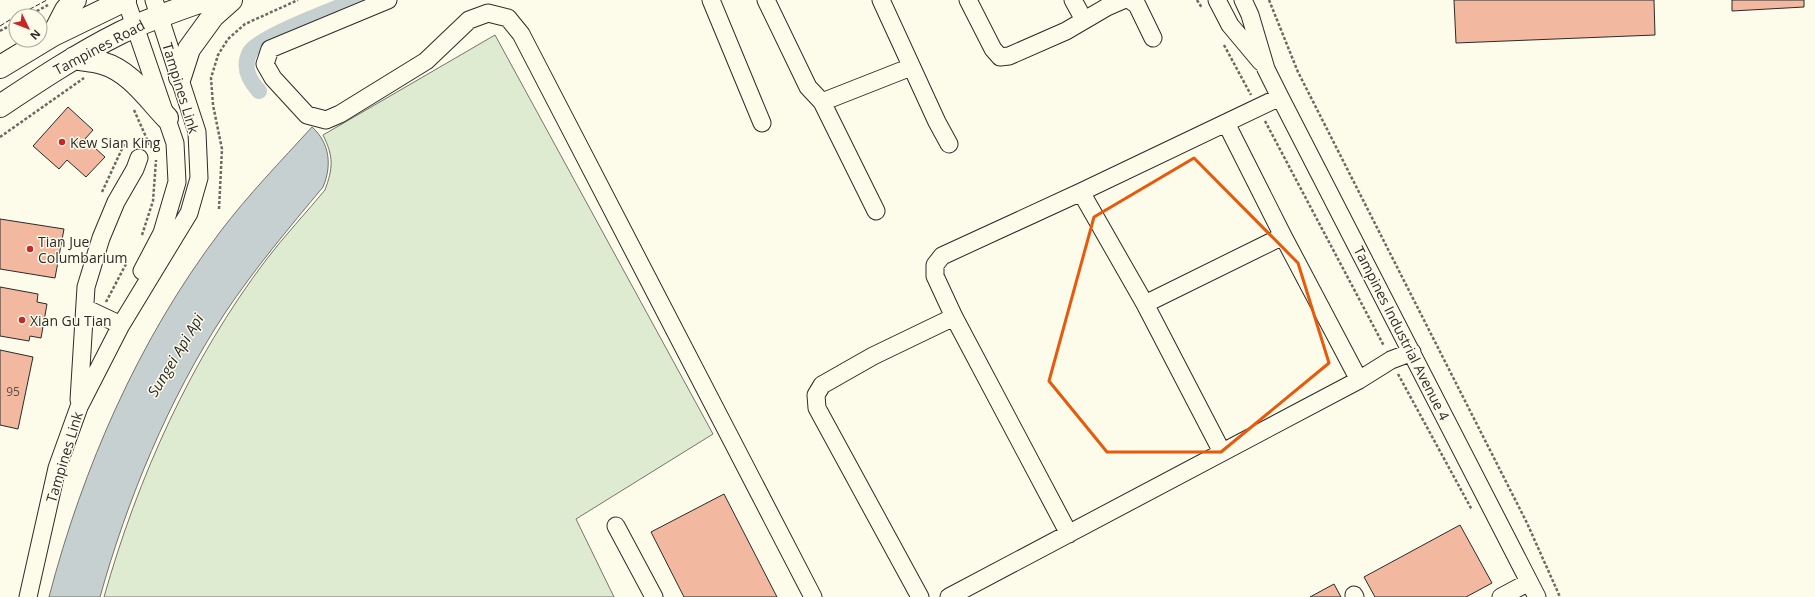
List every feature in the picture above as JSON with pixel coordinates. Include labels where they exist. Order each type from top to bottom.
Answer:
[{"type":"main road","points":[[53,35],[66,10],[75,0]]},
{"type":"main road","name":"Tampines Road","points":[[0,67],[53,35],[126,0]]},
{"type":"main road","name":"Tampines Road","points":[[0,106],[74,58],[136,26],[156,8],[205,0]]},
{"type":"main road","points":[[180,77],[189,49],[213,16],[231,0]]},
{"type":"main road","points":[[74,58],[103,63],[119,71],[141,88],[167,118]]},
{"type":"street","name":"Tampines Link","points":[[121,325],[139,279],[162,233],[177,182],[175,143],[126,0]]},
{"type":"street","points":[[388,0],[270,49],[265,64],[273,78],[307,114],[326,120],[340,114],[426,60],[469,20],[488,13],[508,18],[521,34],[813,597]]},
{"type":"street","points":[[711,0],[762,123]]},
{"type":"street","points":[[766,0],[808,87],[822,102],[876,211]]},
{"type":"street","points":[[881,0],[911,67],[949,144]]},
{"type":"street","points":[[968,0],[992,49],[1000,57],[1009,56],[1066,31],[1123,0]]},
{"type":"street","points":[[1073,0],[1084,20]]},
{"type":"street","points":[[1130,0],[1137,5],[1153,38]]},
{"type":"street","name":"Tampines Industrial Avenue 4","points":[[1217,0],[1230,25],[1266,69]]},
{"type":"street","name":"Tampines Industrial Avenue 4","points":[[1243,0],[1250,15],[1266,69],[1533,590]]},
{"type":"street","name":"Tampines Link","points":[[28,597],[57,468],[79,407],[121,325],[189,213],[199,178],[197,132],[156,8]]},
{"type":"street","points":[[822,102],[911,67]]},
{"type":"street","points":[[1069,534],[954,317],[935,276],[935,265],[942,256],[1081,192],[1280,97]]},
{"type":"street","points":[[1226,123],[1283,236],[1359,380]]},
{"type":"street","points":[[79,407],[86,287],[101,238],[116,202],[135,169],[139,158]]},
{"type":"street","points":[[1081,192],[1146,304],[1222,452]]},
{"type":"street","points":[[1146,304],[1283,236]]},
{"type":"street","points":[[85,308],[121,325]]},
{"type":"street","points":[[920,597],[817,408],[816,395],[822,385],[873,356],[954,317]]},
{"type":"street","points":[[949,597],[1359,380],[1391,360],[1412,352]]},
{"type":"street","points":[[616,526],[654,597]]},
{"type":"street","points":[[1501,597],[1533,590]]},
{"type":"path","points":[[42,8],[49,4],[51,0]]},
{"type":"path","points":[[220,209],[222,149],[213,106],[211,78],[218,55],[228,39],[245,24],[298,0]]},
{"type":"path","points":[[1197,0],[1205,13]]},
{"type":"path","points":[[1269,0],[1298,72],[1527,523],[1560,597]]},
{"type":"path","points":[[1221,40],[1474,513]]},
{"type":"path","points":[[0,137],[86,77]]},
{"type":"highlighted area","points":[[1194,158],[1298,263],[1329,363],[1221,452],[1107,452],[1049,381],[1094,217]]},
{"type":"green space","points":[[495,35],[713,434],[576,519],[614,597],[104,597],[133,508],[150,464],[191,378],[239,298],[266,260],[325,190],[330,175],[331,156],[323,135]]},
{"type":"water","points":[[312,127],[323,140],[328,155],[328,171],[323,187],[272,248],[236,296],[186,380],[168,415],[137,487],[123,524],[100,597],[49,597],[79,500],[117,406],[139,360],[191,273],[220,232],[265,178]]},
{"type":"building","points":[[1454,0],[1654,0],[1655,35],[1456,43]]},
{"type":"building","points":[[1732,0],[1804,0],[1804,7],[1732,11]]},
{"type":"building","name":"Kew Sian King","points":[[68,107],[93,130],[85,139],[105,157],[86,177],[67,160],[59,169],[33,146]]},
{"type":"building","name":"Tian Jue Columbarium","points":[[0,219],[64,229],[55,278],[0,269]]},
{"type":"building","name":"Xian Gu Tian","points":[[0,287],[38,294],[37,302],[47,304],[41,338],[30,336],[29,341],[0,336]]},
{"type":"building","points":[[0,350],[33,357],[18,429],[0,425]]},
{"type":"building","points":[[724,494],[777,597],[684,597],[651,532]]},
{"type":"building","points":[[1460,525],[1492,583],[1466,597],[1375,597],[1364,577]]},
{"type":"building","points":[[1334,584],[1341,597],[1310,597]]},
{"type":"waterway","name":"Sungei Api Api","points":[[259,91],[252,82],[247,68],[250,52],[256,46],[299,23],[357,0]]},
{"type":"fence","points":[[32,8],[47,0]]},
{"type":"fence","points":[[0,26],[8,21]]},
{"type":"place","name":"Kew Sian King","points":[[62,142]]},
{"type":"place","name":"Tian Jue Columbarium","points":[[30,249]]},
{"type":"place","name":"Xian Gu Tian","points":[[22,320]]}]
